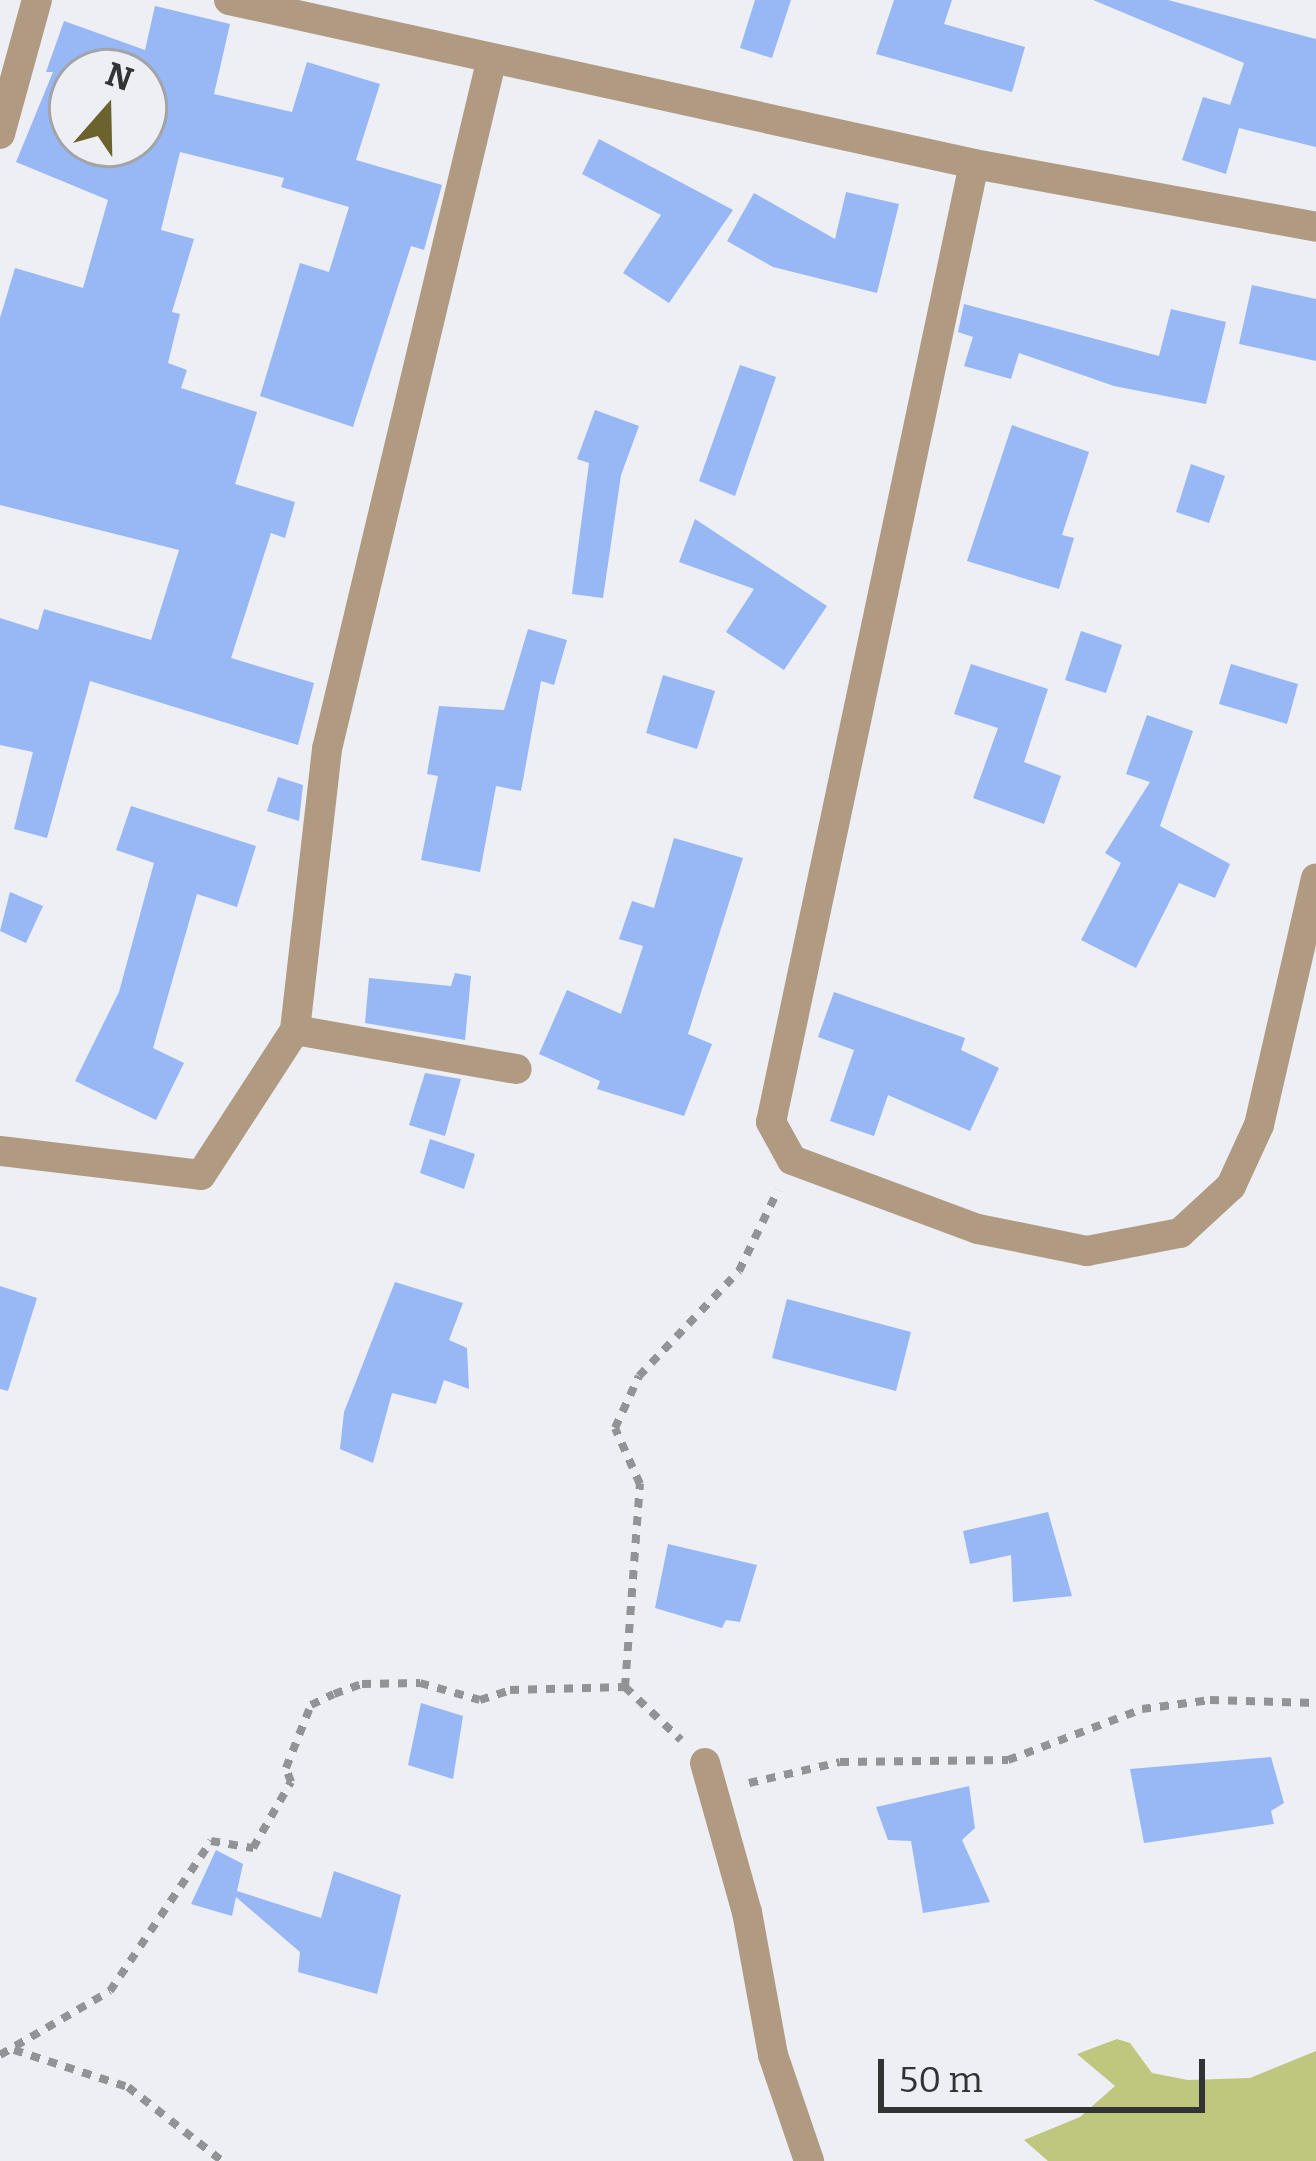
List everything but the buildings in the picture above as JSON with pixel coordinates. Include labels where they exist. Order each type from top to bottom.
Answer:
[{"type":"street","points":[[0,134],[37,0]]},
{"type":"street","points":[[229,0],[491,62],[974,164],[1316,227]]},
{"type":"street","points":[[0,1151],[201,1175],[295,1030],[327,749],[491,62]]},
{"type":"street","points":[[974,164],[772,1088],[771,1122],[792,1160],[978,1229],[1087,1251],[1180,1233],[1231,1186],[1259,1125],[1316,879]]},
{"type":"street","points":[[295,1030],[518,1069]]},
{"type":"street","points":[[705,1763],[747,1912],[773,2055],[809,2161]]},
{"type":"path","points":[[625,1687],[640,1484],[615,1428],[639,1376],[739,1271],[792,1160]]},
{"type":"path","points":[[0,2055],[110,1991],[211,1841],[253,1848],[291,1782],[286,1768],[311,1705],[362,1684],[420,1683],[480,1700],[509,1690],[625,1687],[705,1763],[752,1784],[840,1762],[980,1764],[1142,1709],[1210,1700],[1316,1703]]},
{"type":"path","points":[[13,2050],[128,2087],[222,2161]]},
{"type":"green space","points":[[1117,2039],[1130,2043],[1152,2073],[1188,2080],[1250,2078],[1316,2051],[1316,2161],[1048,2161],[1024,2140],[1080,2117],[1115,2086],[1077,2054]]}]
